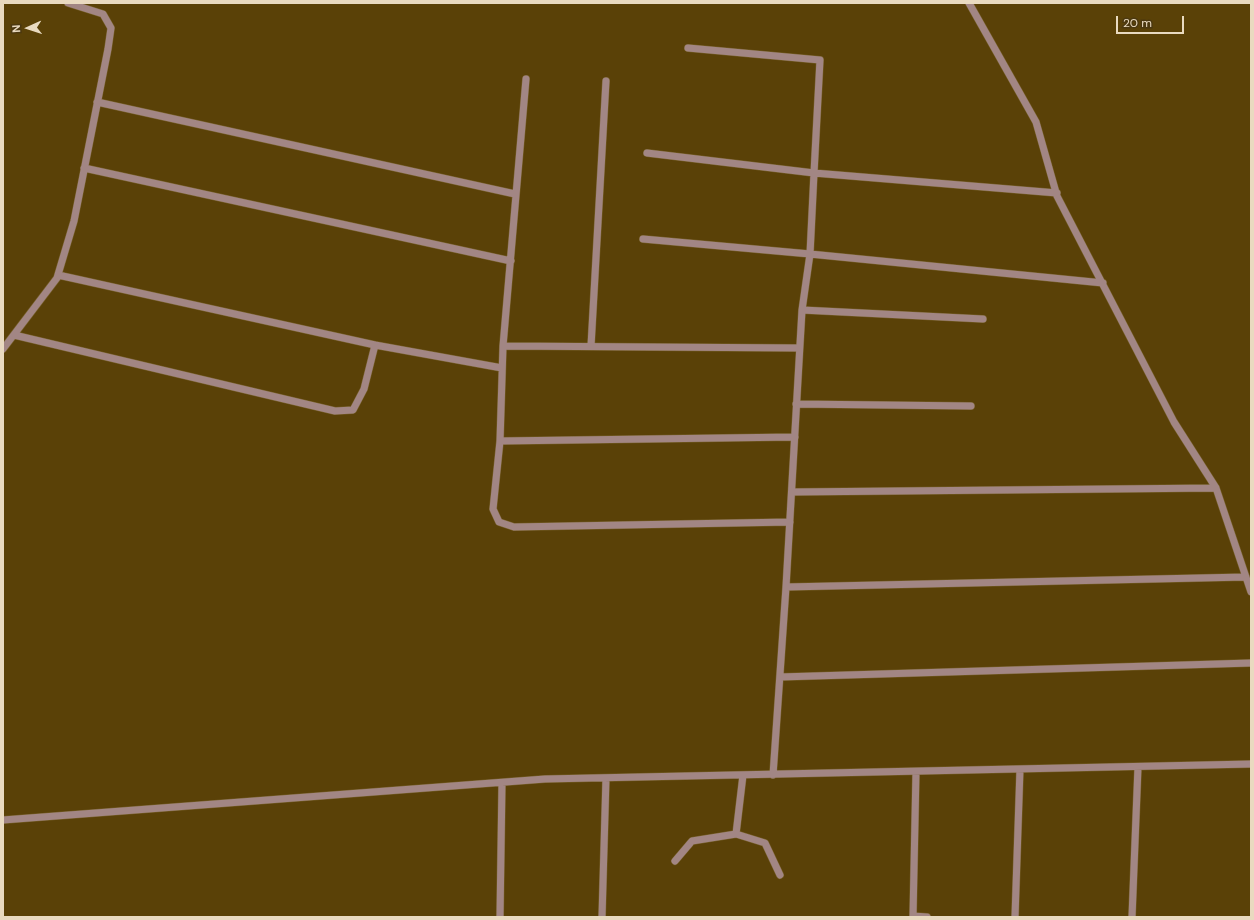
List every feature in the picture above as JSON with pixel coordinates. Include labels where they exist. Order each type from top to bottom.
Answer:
[{"type":"street","points":[[3,349],[58,278],[74,221],[108,49],[111,28],[103,14],[68,3]]},
{"type":"street","points":[[969,3],[1036,122],[1057,193],[1174,422],[1216,488],[1251,592]]},
{"type":"street","points":[[688,48],[820,60],[810,254],[802,310],[799,348],[792,492],[773,775]]},
{"type":"street","points":[[526,79],[503,346],[500,441],[493,509],[499,522],[514,527],[790,522]]},
{"type":"street","points":[[591,346],[606,81]]},
{"type":"street","points":[[97,102],[516,194]]},
{"type":"street","points":[[647,153],[814,173],[1057,193]]},
{"type":"street","points":[[84,168],[511,261]]},
{"type":"street","points":[[643,239],[1103,283]]},
{"type":"street","points":[[58,276],[375,345],[502,368]]},
{"type":"street","points":[[802,310],[982,319]]},
{"type":"street","points":[[14,335],[335,411],[353,410],[364,390],[375,345]]},
{"type":"street","points":[[503,346],[799,348]]},
{"type":"street","points":[[796,404],[971,406]]},
{"type":"street","points":[[500,441],[795,436]]},
{"type":"street","points":[[792,492],[1216,488]]},
{"type":"street","points":[[786,586],[1246,577]]},
{"type":"street","points":[[780,677],[1251,663]]},
{"type":"street","points":[[3,820],[545,779],[1251,764]]},
{"type":"street","points":[[1132,917],[1138,767]]},
{"type":"street","points":[[1015,917],[1020,769]]},
{"type":"street","points":[[916,772],[913,916],[927,917]]},
{"type":"street","points":[[736,834],[743,775]]},
{"type":"street","points":[[602,917],[606,778]]},
{"type":"street","points":[[500,917],[502,783]]},
{"type":"street","points":[[675,861],[692,840],[736,834],[764,843],[780,875]]}]
